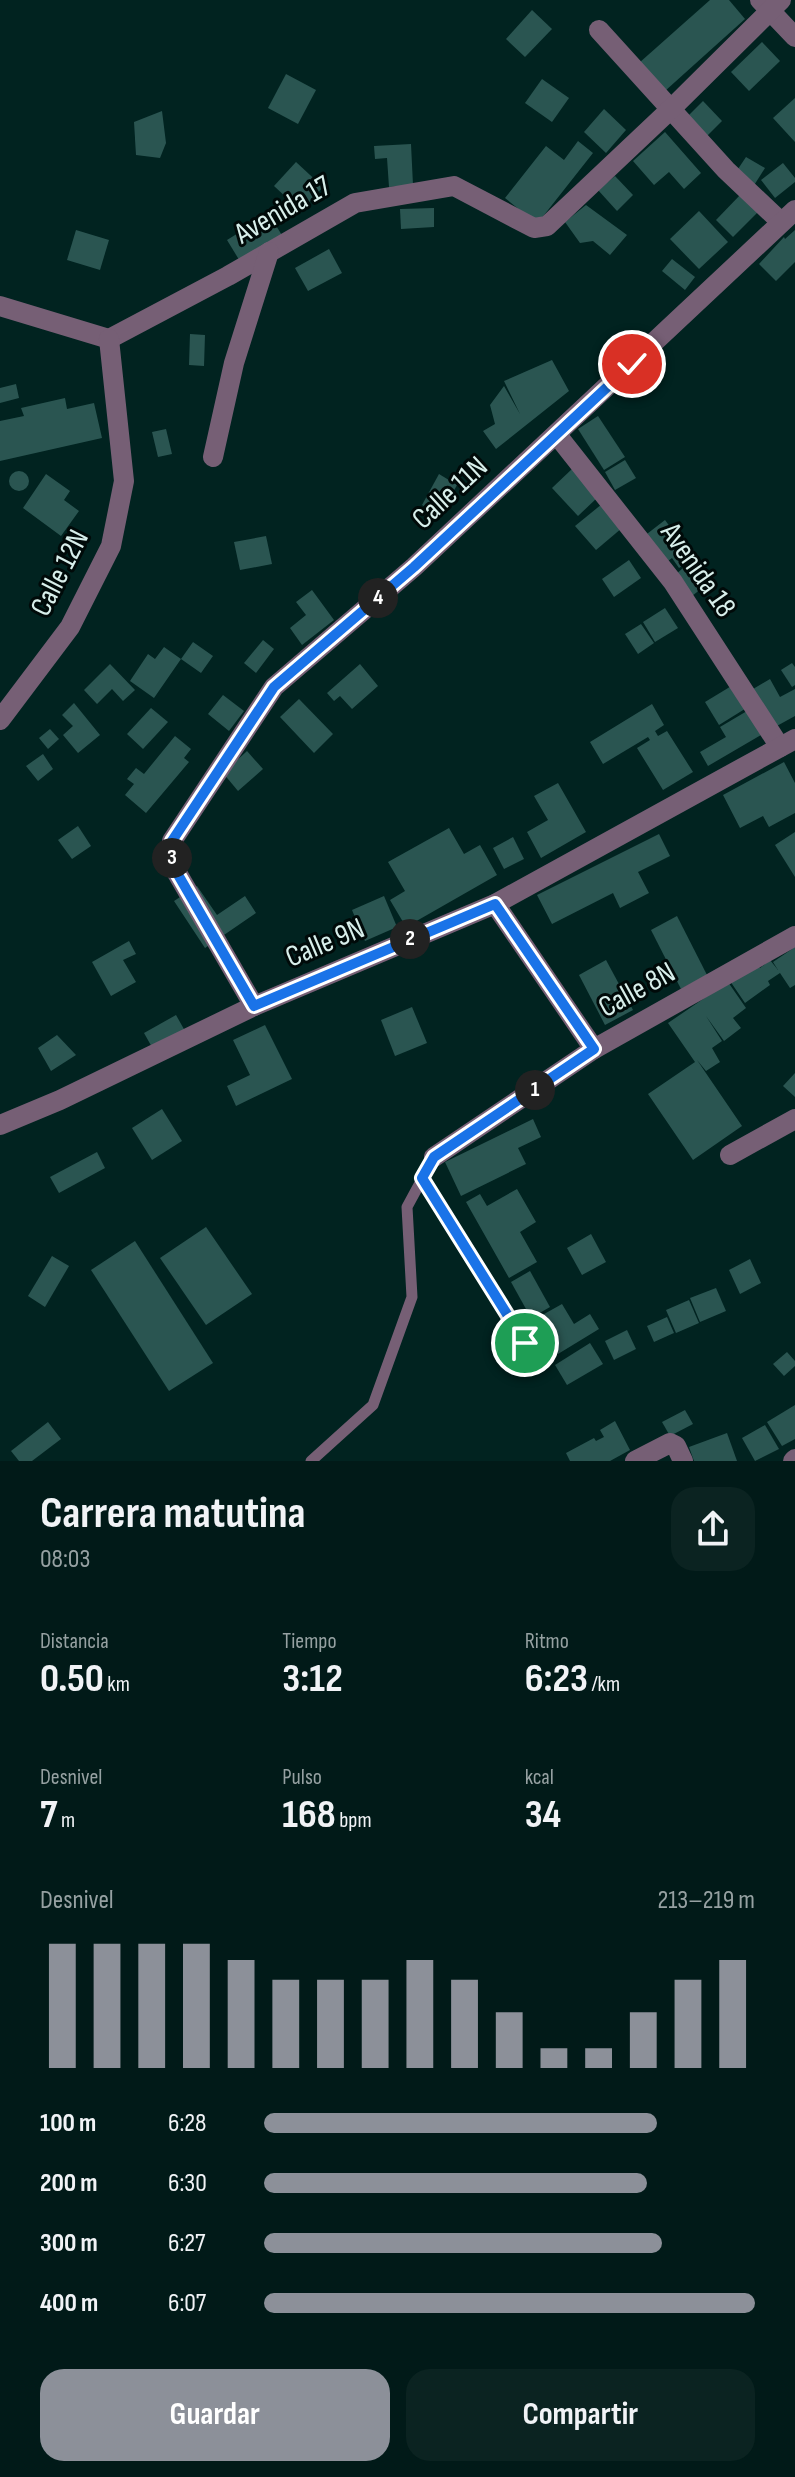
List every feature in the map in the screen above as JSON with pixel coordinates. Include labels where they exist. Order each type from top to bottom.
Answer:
[{"type":"street","points":[[672,108],[771,4],[795,37]]},
{"type":"street","points":[[599,30],[726,170],[788,216]]},
{"type":"street","name":"Avenida 17","points":[[109,339],[355,203],[454,186],[540,229],[547,226],[672,108]]},
{"type":"street","name":"Calle 11N","points":[[254,1006],[173,866],[172,841],[274,687],[414,567],[788,216]]},
{"type":"street","points":[[213,457],[234,363],[269,252]]},
{"type":"street","points":[[0,306],[109,339]]},
{"type":"street","name":"Calle 12N","points":[[0,720],[70,627],[111,546],[124,481],[109,339]]},
{"type":"street","name":"Avenida 18","points":[[557,435],[673,582],[788,743]]},
{"type":"street","name":"Calle 9N","points":[[0,1125],[60,1100],[254,1006],[495,904],[788,743]]},
{"type":"street","points":[[495,904],[594,1049]]},
{"type":"street","name":"Calle 8N","points":[[434,1157],[594,1049],[795,936]]},
{"type":"street","points":[[730,1155],[795,1119]]},
{"type":"street","points":[[635,1461],[670,1443],[676,1446],[683,1461]]},
{"type":"lane","points":[[311,1461],[373,1405],[412,1297],[407,1207],[434,1157]]},
{"type":"lane","points":[[422,1178],[525,1343]]},
{"type":"building","points":[[710,0],[729,0],[745,19],[655,100],[630,71]]},
{"type":"building","points":[[532,10],[552,29],[525,57],[506,39]]},
{"type":"building","points":[[762,42],[780,61],[749,91],[731,72]]},
{"type":"building","points":[[286,74],[316,90],[298,124],[268,108]]},
{"type":"building","points":[[542,79],[569,98],[552,122],[525,103]]},
{"type":"building","points":[[795,98],[795,142],[773,118]]},
{"type":"building","points":[[703,101],[722,121],[696,147],[677,127]]},
{"type":"building","points":[[604,109],[626,130],[606,153],[584,132]]},
{"type":"building","points":[[162,111],[166,143],[160,158],[136,155],[134,122]]},
{"type":"building","points":[[665,132],[701,173],[684,189],[669,172],[654,185],[633,161]]},
{"type":"building","points":[[578,141],[593,153],[537,224],[505,198],[546,146],[564,160]]},
{"type":"building","points":[[411,144],[413,185],[389,187],[387,158],[375,159],[374,146]]},
{"type":"building","points":[[746,157],[765,168],[753,187],[734,175]]},
{"type":"building","points":[[296,162],[323,187],[301,211],[274,186]]},
{"type":"building","points":[[783,163],[795,182],[775,198],[761,180]]},
{"type":"building","points":[[615,176],[633,195],[617,211],[598,190]]},
{"type":"building","points":[[742,193],[760,210],[733,237],[716,220]]},
{"type":"building","points":[[586,205],[627,235],[610,255],[593,241],[580,243],[565,222]]},
{"type":"building","points":[[434,208],[434,227],[401,229],[400,209]]},
{"type":"building","points":[[699,211],[728,242],[699,269],[670,239]]},
{"type":"building","points":[[269,214],[283,237],[241,263],[227,240]]},
{"type":"building","points":[[76,230],[109,240],[100,270],[67,260]]},
{"type":"building","points":[[795,230],[795,262],[776,281],[759,264],[784,237]]},
{"type":"building","points":[[329,249],[342,273],[308,291],[295,268]]},
{"type":"building","points":[[672,259],[695,277],[685,290],[662,271]]},
{"type":"building","points":[[190,334],[205,335],[204,366],[189,365]]},
{"type":"building","points":[[552,360],[569,391],[496,449],[483,431],[495,424],[490,405],[504,386],[520,414],[504,381]]},
{"type":"building","points":[[16,384],[19,398],[0,403],[0,388]]},
{"type":"building","points":[[65,398],[67,409],[94,403],[102,438],[0,461],[0,421],[24,416],[21,408]]},
{"type":"building","points":[[598,416],[625,457],[604,470],[578,429]]},
{"type":"building","points":[[166,429],[172,454],[158,457],[152,432]]},
{"type":"building","points":[[625,460],[636,478],[615,490],[605,472]]},
{"type":"building","points":[[572,469],[598,497],[578,516],[552,488]]},
{"type":"building","points":[[19,471],[26,474],[29,481],[26,488],[19,491],[12,488],[9,481],[12,474]]},
{"type":"building","points":[[46,474],[70,491],[64,500],[79,511],[61,536],[23,508]]},
{"type":"building","points":[[439,474],[457,485],[440,516],[422,505]]},
{"type":"building","points":[[602,504],[622,528],[596,550],[575,526]]},
{"type":"building","points":[[665,520],[693,558],[679,568],[672,558],[664,564],[643,537]]},
{"type":"building","points":[[266,536],[272,564],[240,570],[234,542]]},
{"type":"building","points":[[629,560],[641,578],[614,597],[602,579]]},
{"type":"building","points":[[692,560],[711,581],[692,596],[674,576]]},
{"type":"building","points":[[312,590],[334,620],[302,645],[290,628],[306,615],[296,602]]},
{"type":"building","points":[[665,608],[678,628],[655,642],[643,622]]},
{"type":"building","points":[[641,624],[654,643],[638,654],[625,634]]},
{"type":"building","points":[[263,640],[274,649],[256,673],[244,663]]},
{"type":"building","points":[[193,642],[213,656],[201,673],[181,659]]},
{"type":"building","points":[[164,647],[181,659],[154,698],[130,681],[148,654],[155,659]]},
{"type":"building","points":[[792,663],[795,667],[795,685],[792,687],[781,670]]},
{"type":"building","points":[[110,664],[135,690],[123,701],[112,689],[97,704],[84,690]]},
{"type":"building","points":[[360,664],[378,686],[352,709],[340,696],[334,701],[327,693]]},
{"type":"building","points":[[770,679],[780,697],[795,689],[795,716],[775,727],[753,689]]},
{"type":"building","points":[[733,685],[748,707],[719,725],[705,702]]},
{"type":"building","points":[[223,695],[244,711],[229,731],[208,714]]},
{"type":"building","points":[[299,699],[333,734],[314,753],[280,717]]},
{"type":"building","points":[[74,703],[100,735],[78,753],[63,735],[73,726],[62,715]]},
{"type":"building","points":[[652,704],[664,725],[655,731],[658,736],[667,731],[693,772],[663,790],[637,748],[650,740],[648,737],[603,764],[590,742]]},
{"type":"building","points":[[151,708],[168,722],[143,749],[127,734]]},
{"type":"building","points":[[747,711],[761,735],[708,766],[700,752],[726,737],[720,727]]},
{"type":"building","points":[[50,729],[59,739],[48,749],[39,738]]},
{"type":"building","points":[[175,736],[191,749],[184,758],[189,762],[146,813],[125,795],[134,784],[127,779],[136,768],[144,774]]},
{"type":"building","points":[[247,751],[263,769],[238,791],[223,773]]},
{"type":"building","points":[[43,754],[53,769],[38,781],[26,766]]},
{"type":"building","points":[[784,762],[795,783],[795,813],[769,827],[763,816],[740,828],[723,795]]},
{"type":"building","points":[[558,783],[586,832],[541,858],[527,832],[548,820],[534,796]]},
{"type":"building","points":[[78,826],[91,846],[72,859],[58,840]]},
{"type":"building","points":[[449,828],[464,854],[480,845],[497,875],[406,927],[390,900],[405,891],[388,862]]},
{"type":"building","points":[[795,832],[795,877],[775,845]]},
{"type":"building","points":[[659,834],[670,856],[638,872],[649,893],[620,908],[613,893],[552,924],[537,895]]},
{"type":"building","points":[[513,837],[524,859],[504,869],[493,848]]},
{"type":"building","points":[[197,886],[217,915],[245,896],[256,913],[205,948],[174,901]]},
{"type":"building","points":[[384,896],[397,927],[365,941],[352,910]]},
{"type":"building","points":[[677,916],[707,975],[681,989],[651,930]]},
{"type":"building","points":[[129,941],[136,954],[123,960],[136,982],[111,996],[92,962]]},
{"type":"building","points":[[795,947],[795,985],[790,988],[780,973],[768,981],[770,985],[745,1003],[730,981],[756,963],[760,968],[770,960],[778,970],[773,962]]},
{"type":"building","points":[[606,960],[633,1010],[605,1025],[579,975]]},
{"type":"building","points":[[728,982],[746,1008],[733,1018],[741,1028],[724,1041],[706,1016],[722,1041],[712,1048],[720,1062],[706,1071],[697,1060],[742,1126],[693,1160],[648,1094],[695,1062],[668,1023]]},
{"type":"building","points":[[412,1007],[427,1043],[395,1056],[381,1020]]},
{"type":"building","points":[[176,1015],[185,1031],[153,1049],[144,1033]]},
{"type":"building","points":[[265,1025],[292,1079],[236,1106],[227,1086],[250,1075],[233,1040]]},
{"type":"building","points":[[57,1035],[76,1055],[51,1071],[38,1048]]},
{"type":"building","points":[[795,1073],[795,1097],[783,1086]]},
{"type":"building","points":[[162,1109],[182,1141],[152,1160],[132,1128]]},
{"type":"building","points":[[533,1119],[541,1137],[518,1148],[526,1164],[461,1196],[445,1162]]},
{"type":"building","points":[[97,1152],[105,1168],[59,1193],[50,1177]]},
{"type":"building","points":[[517,1189],[536,1222],[520,1232],[537,1262],[509,1278],[466,1202],[480,1194],[487,1206]]},
{"type":"building","points":[[206,1227],[252,1294],[206,1325],[160,1258]]},
{"type":"building","points":[[591,1234],[606,1262],[582,1275],[567,1248]]},
{"type":"building","points":[[135,1241],[213,1363],[169,1391],[91,1270]]},
{"type":"building","points":[[52,1256],[69,1266],[45,1307],[28,1296]]},
{"type":"building","points":[[750,1259],[761,1283],[740,1294],[729,1270]]},
{"type":"building","points":[[530,1271],[550,1307],[531,1318],[511,1282]]},
{"type":"building","points":[[716,1288],[726,1311],[700,1322],[690,1298]]},
{"type":"building","points":[[689,1300],[699,1323],[676,1333],[666,1310]]},
{"type":"building","points":[[562,1304],[574,1324],[590,1314],[599,1329],[558,1354],[537,1318]]},
{"type":"building","points":[[667,1317],[674,1333],[654,1342],[647,1326]]},
{"type":"building","points":[[627,1330],[636,1349],[614,1360],[605,1341]]},
{"type":"building","points":[[590,1343],[603,1364],[567,1385],[555,1365]]},
{"type":"building","points":[[787,1352],[795,1361],[795,1366],[784,1376],[773,1364]]},
{"type":"building","points":[[795,1405],[795,1439],[782,1446],[767,1422]]},
{"type":"building","points":[[685,1410],[693,1424],[670,1436],[662,1422]]},
{"type":"building","points":[[615,1421],[630,1450],[610,1461],[570,1461],[566,1453],[594,1438],[596,1441],[604,1437],[600,1430]]},
{"type":"building","points":[[48,1422],[61,1439],[32,1461],[19,1461],[11,1451]]},
{"type":"building","points":[[765,1425],[779,1449],[755,1461],[742,1438]]},
{"type":"building","points":[[727,1433],[737,1461],[694,1461],[689,1447]]},
{"type":"route","points":[[525,1343],[422,1178],[434,1157],[594,1049],[495,904],[254,1006],[173,866],[172,841],[274,687],[414,567],[632,364]]}]
